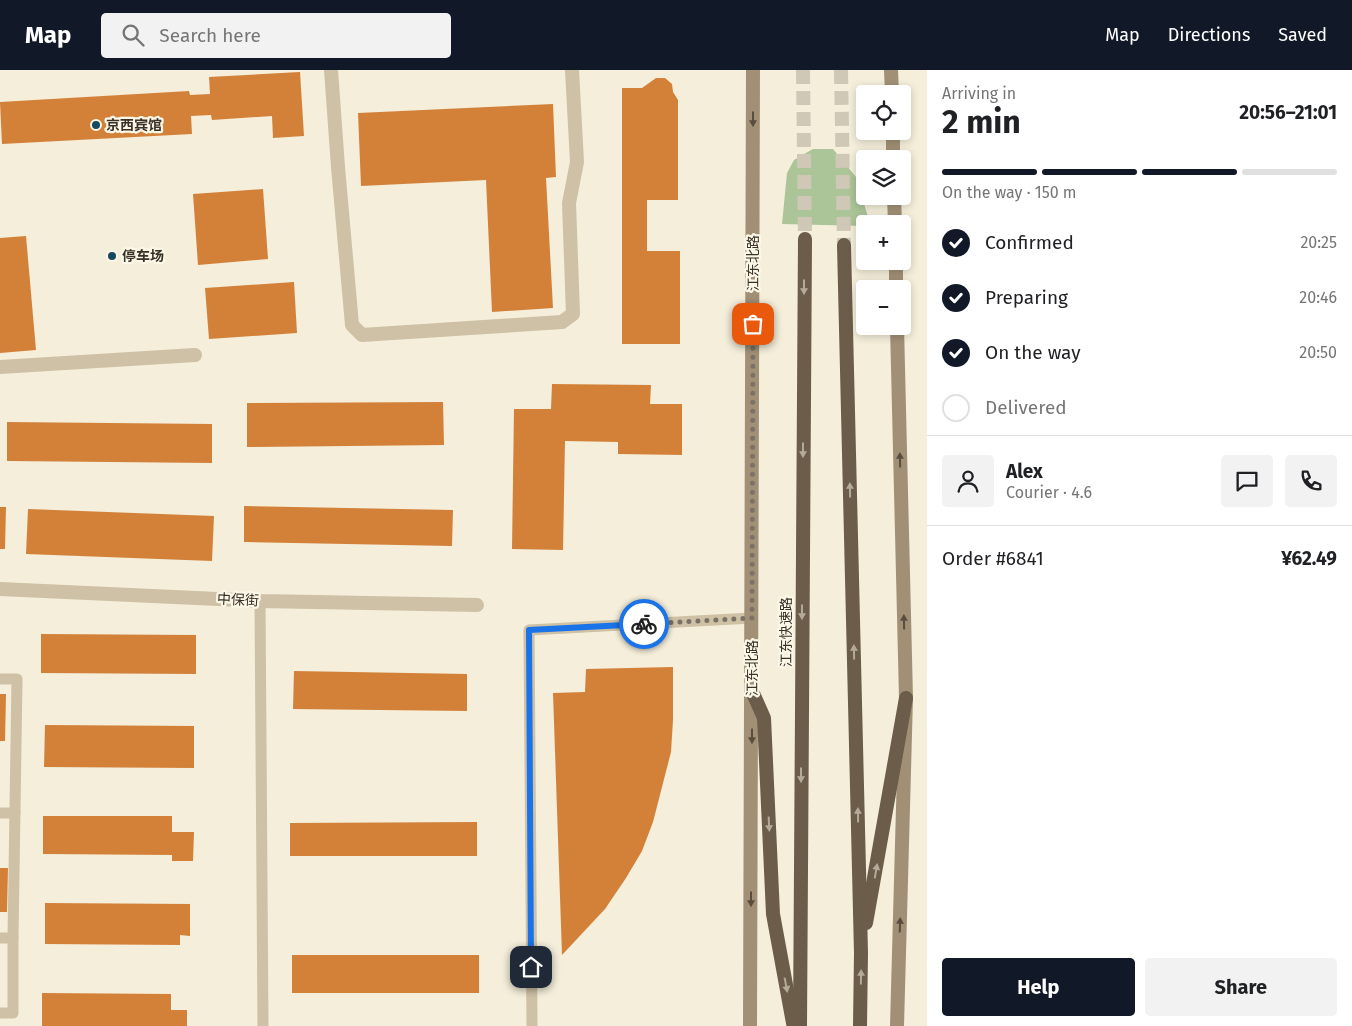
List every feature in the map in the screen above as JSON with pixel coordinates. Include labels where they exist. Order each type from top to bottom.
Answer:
[{"type":"highway","name":"江东快速路","points":[[800,1026],[805,239]]},
{"type":"highway","points":[[844,245],[861,953],[860,1026]]},
{"type":"highway","points":[[752,691],[764,718],[773,914],[794,1026]]},
{"type":"highway","points":[[861,953],[906,698]]},
{"type":"main road","name":"江东北路","points":[[750,1026],[753,70]]},
{"type":"main road","points":[[892,70],[892,85]]},
{"type":"main road","points":[[897,335],[906,698],[897,1026]]},
{"type":"street","points":[[332,70],[338,167],[352,325],[362,335],[562,322],[573,314],[569,203],[577,162],[572,70]]},
{"type":"street","points":[[0,368],[196,355]]},
{"type":"street","name":"中保街","points":[[0,589],[260,601],[477,605]]},
{"type":"lane","points":[[260,601],[264,1026]]},
{"type":"lane","points":[[532,1026],[529,630],[752,618]]},
{"type":"lane","points":[[0,679],[17,679],[13,1013],[0,1013]]},
{"type":"lane","points":[[0,813],[15,813]]},
{"type":"lane","points":[[0,938],[13,938]]},
{"type":"green space","points":[[813,149],[833,149],[856,177],[856,205],[864,205],[867,215],[856,215],[856,226],[782,224],[787,173],[794,160]]},
{"type":"building","name":"京西宾馆","points":[[300,72],[304,136],[273,138],[272,116],[212,120],[211,115],[191,116],[192,134],[2,144],[0,102],[189,91],[190,95],[210,94],[209,77]]},
{"type":"building","points":[[656,78],[665,78],[672,84],[673,92],[678,100],[678,200],[647,200],[647,251],[680,251],[680,344],[622,344],[622,88],[642,88]]},
{"type":"building","points":[[553,104],[556,177],[546,178],[553,308],[492,312],[486,180],[361,186],[358,113]]},
{"type":"building","points":[[263,189],[268,259],[198,265],[193,194]]},
{"type":"building","points":[[26,236],[36,350],[0,353],[0,238]]},
{"type":"building","points":[[294,282],[297,333],[209,339],[205,288]]},
{"type":"building","points":[[552,384],[651,385],[650,404],[682,404],[682,455],[618,454],[618,442],[565,441],[563,550],[512,549],[514,409],[551,409]]},
{"type":"building","points":[[443,402],[444,445],[247,447],[247,403]]},
{"type":"building","points":[[7,422],[212,424],[212,463],[7,461]]},
{"type":"building","points":[[244,506],[453,510],[452,546],[244,542]]},
{"type":"building","points":[[0,507],[6,507],[5,549],[0,549]]},
{"type":"building","points":[[28,509],[214,516],[212,561],[26,554]]},
{"type":"building","points":[[41,634],[196,635],[196,674],[41,673]]},
{"type":"building","points":[[673,667],[671,752],[653,822],[642,851],[605,909],[562,955],[553,693],[585,692],[586,669]]},
{"type":"building","points":[[294,671],[467,674],[467,711],[293,709]]},
{"type":"building","points":[[0,694],[6,694],[5,741],[0,741]]},
{"type":"building","points":[[45,725],[194,726],[194,768],[44,767]]},
{"type":"building","points":[[43,816],[172,816],[172,832],[194,832],[193,861],[172,861],[172,855],[43,854]]},
{"type":"building","points":[[477,822],[477,856],[290,856],[290,823]]},
{"type":"building","points":[[0,868],[8,868],[7,912],[0,912]]},
{"type":"building","points":[[45,903],[190,904],[190,936],[180,935],[180,945],[45,944]]},
{"type":"building","points":[[292,955],[479,955],[479,993],[292,993]]},
{"type":"building","points":[[42,993],[171,994],[171,1010],[187,1010],[187,1026],[42,1026]]},
{"type":"tunnel","points":[[803,70],[805,239]]},
{"type":"tunnel","points":[[841,70],[844,245]]},
{"type":"way so far","points":[[644,624],[752,618],[753,324]]},
{"type":"place","name":"京西宾馆","points":[[96,125]]},
{"type":"place","name":"停车场","points":[[112,256]]},
{"type":"route","points":[[531,967],[529,630],[644,624]]}]
